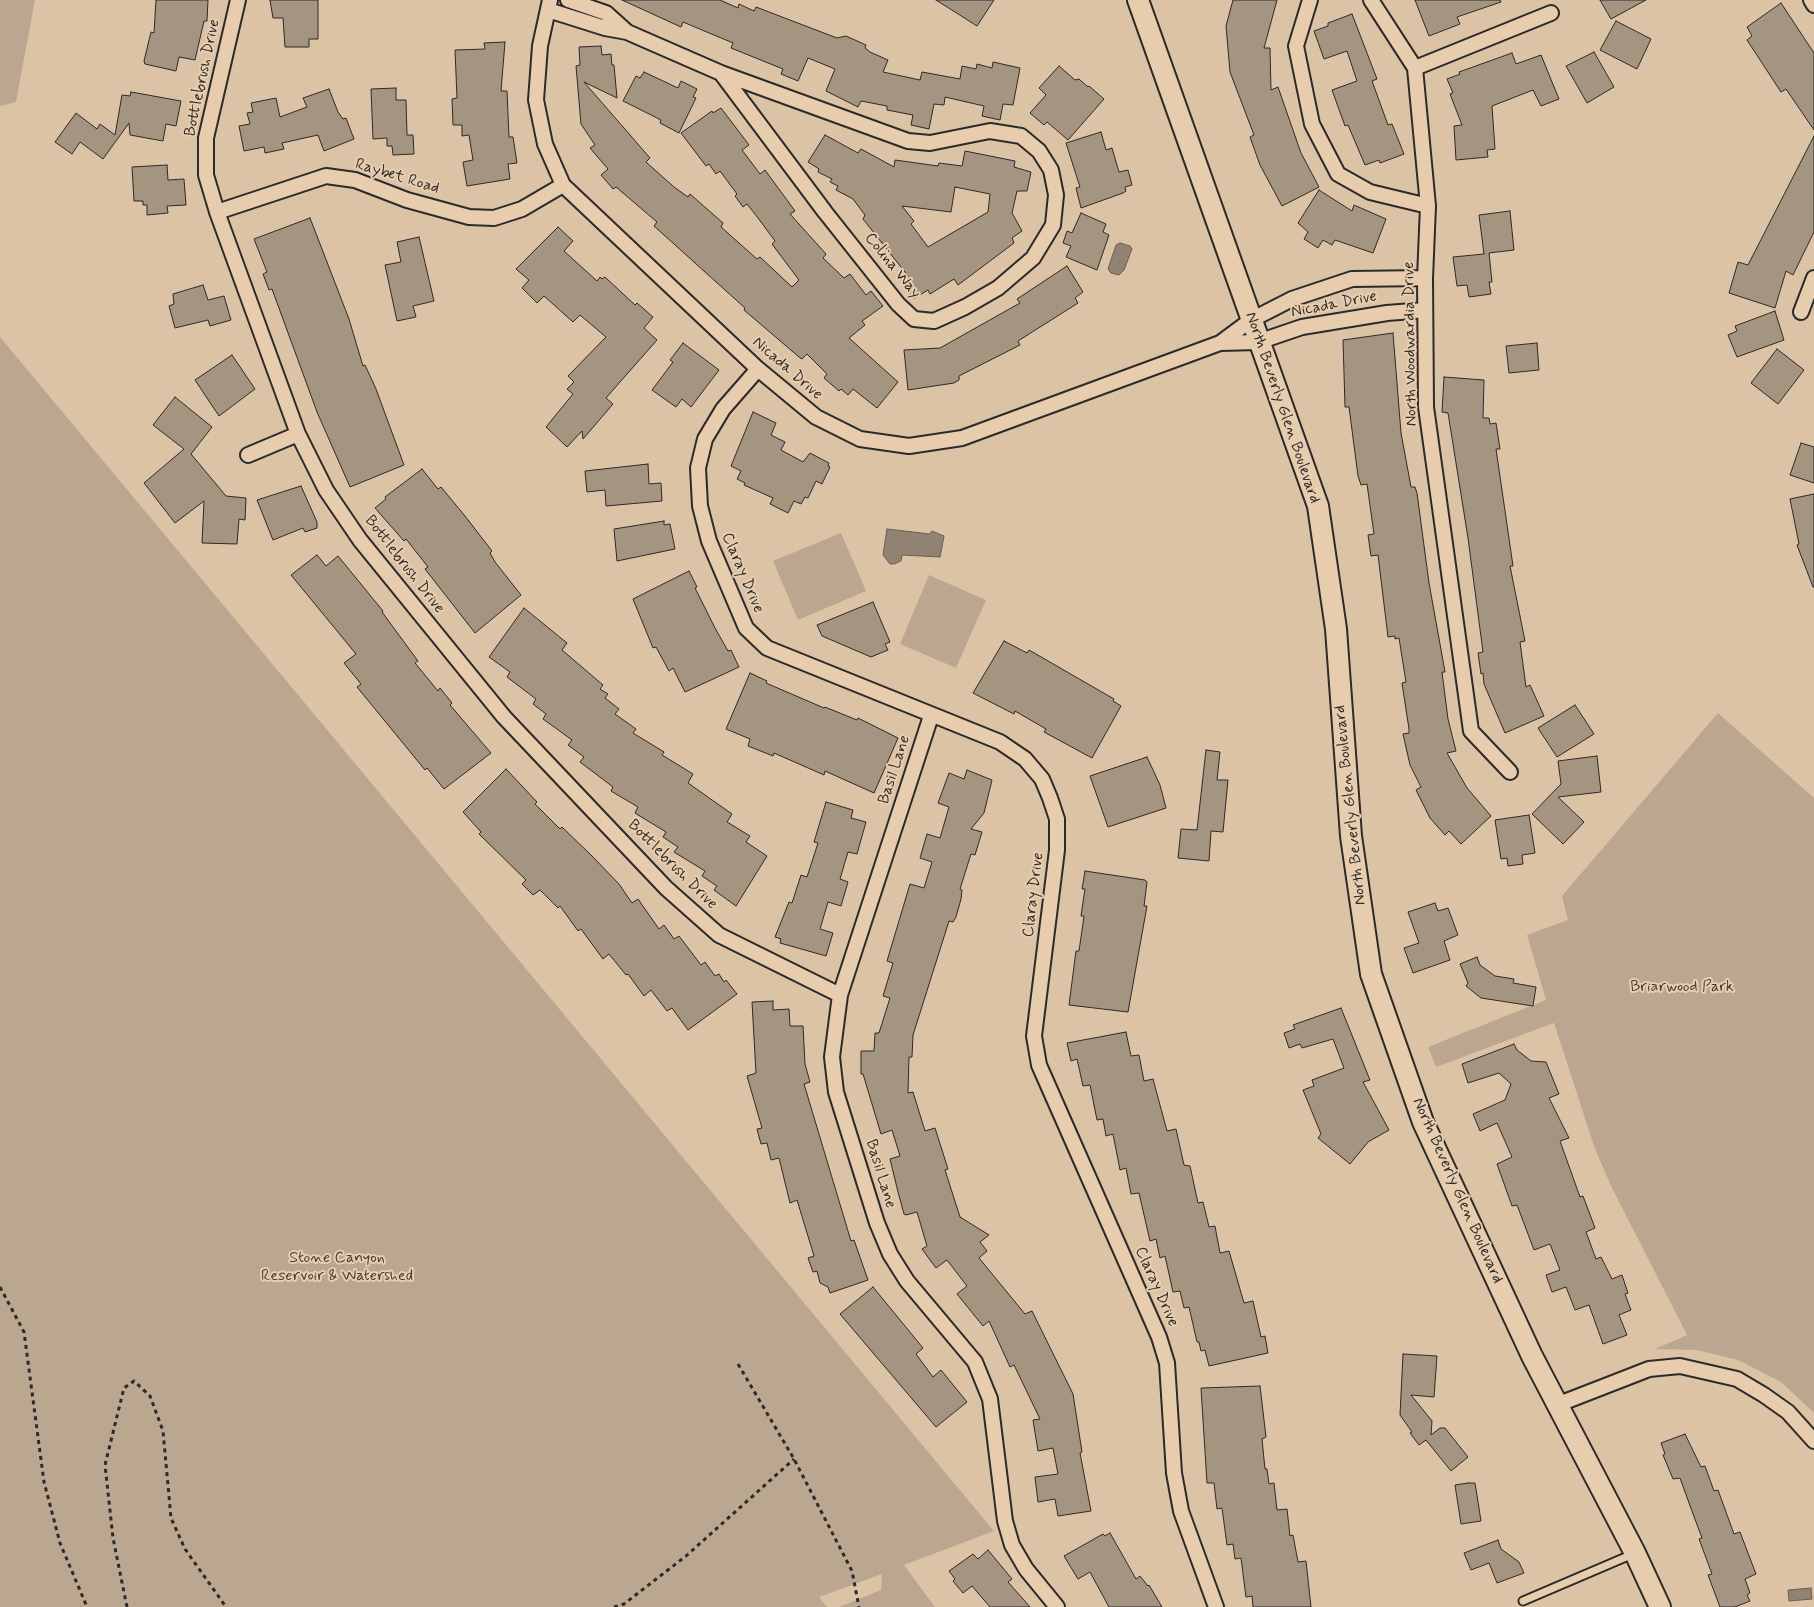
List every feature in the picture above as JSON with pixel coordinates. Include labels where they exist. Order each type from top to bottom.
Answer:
[{"type":"main road","name":"North Beverly Glen Boulevard","points":[[1138,0],[1258,342],[1318,506],[1336,629],[1351,836],[1371,974],[1423,1122],[1532,1356],[1559,1404],[1635,1553],[1660,1607]]},
{"type":"street","name":"Bottlebrush Drive","points":[[238,0],[206,138],[206,175],[217,212],[298,434],[326,490],[372,555],[504,717],[666,888],[719,935],[840,995]]},
{"type":"street","name":"Colina Way","points":[[568,0],[606,13],[627,32]]},
{"type":"street","points":[[1310,0],[1296,46],[1312,124],[1338,174],[1370,192],[1428,206]]},
{"type":"street","name":"North Woodwardia Drive","points":[[1371,0],[1415,68],[1428,206],[1425,278],[1426,407],[1471,731],[1510,772]]},
{"type":"street","points":[[1811,0],[1814,5]]},
{"type":"street","name":"Colina Way","points":[[549,5],[605,28],[627,32],[721,73],[908,141],[930,143],[990,130],[1021,136],[1039,151],[1051,170],[1056,195],[1053,225],[1033,258],[998,288],[965,307],[934,320],[914,319],[898,304],[825,212],[721,73]]},
{"type":"street","name":"Nicada Drive","points":[[549,5],[540,46],[536,100],[545,144],[563,185],[758,369],[816,417],[860,439],[909,446],[962,438],[1220,343],[1251,320],[1292,299],[1352,279],[1425,278]]},
{"type":"street","points":[[1415,68],[1551,13]]},
{"type":"street","name":"Raybet Road","points":[[217,212],[326,176],[354,180],[407,200],[469,217],[494,218],[522,209],[563,185]]},
{"type":"street","points":[[1801,312],[1814,278]]},
{"type":"street","name":"Nicada Drive","points":[[1220,343],[1258,342],[1302,326],[1387,313],[1425,310]]},
{"type":"street","name":"Claray Drive","points":[[758,369],[723,408],[705,439],[698,468],[700,506],[709,541],[746,628],[767,648],[931,716],[1000,742],[1025,759],[1042,779],[1057,819],[1057,850],[1034,1036],[1039,1065],[1159,1337],[1167,1363],[1174,1472],[1181,1511],[1216,1607]]},
{"type":"street","points":[[248,455],[298,434]]},
{"type":"street","name":"Basil Lane","points":[[931,716],[840,995],[832,1057],[836,1092],[877,1223],[890,1254],[907,1281],[975,1362],[990,1399],[1005,1522],[1012,1545],[1026,1569],[1057,1607]]},
{"type":"street","points":[[1559,1404],[1649,1368],[1680,1366],[1736,1379],[1788,1412],[1814,1441]]},
{"type":"lane","points":[[1523,1601],[1635,1553]]},
{"type":"path","points":[[0,1287],[24,1332],[44,1482],[60,1543],[87,1607]]},
{"type":"path","points":[[738,1364],[794,1459],[852,1571],[859,1607]]},
{"type":"path","points":[[127,1607],[113,1538],[105,1465],[124,1388],[134,1381],[150,1396],[163,1431],[171,1518],[185,1549],[226,1607]]},
{"type":"path","points":[[614,1607],[624,1604],[686,1556],[794,1459]]},
{"type":"green space","points":[[0,0],[35,0],[16,102],[0,106]]},
{"type":"green space","name":"Stone Canyon Reservoir & Watershed","points":[[0,337],[994,1531],[904,1565],[935,1607],[839,1607],[881,1590],[882,1574],[819,1597],[827,1607],[0,1607]]},
{"type":"green space","points":[[841,533],[866,591],[798,620],[773,561]]},
{"type":"green space","points":[[929,575],[986,600],[956,668],[900,644]]},
{"type":"green space","name":"Briarwood Park","points":[[1718,713],[1814,798],[1814,1413],[1781,1382],[1738,1360],[1697,1350],[1655,1349],[1687,1335],[1611,1186],[1594,1146],[1554,1023],[1436,1067],[1428,1047],[1546,1000],[1527,935],[1568,920],[1562,896]]},
{"type":"shaded area","points":[[1120,243],[1130,246],[1132,249],[1124,270],[1119,275],[1111,273],[1108,269],[1116,245]]},
{"type":"shaded area","points":[[887,529],[930,534],[932,531],[944,536],[940,557],[902,555],[901,561],[890,564],[883,555]]},
{"type":"shaded area","points":[[1811,1588],[1812,1599],[1789,1601],[1788,1590]]},
{"type":"building","points":[[156,0],[208,0],[207,21],[204,21],[195,60],[179,57],[176,71],[145,64],[144,61],[151,32],[154,33]]},
{"type":"building","points":[[270,0],[318,0],[318,39],[309,39],[309,47],[285,47],[283,18],[273,18]]},
{"type":"building","points":[[622,0],[720,0],[738,8],[739,4],[754,11],[756,7],[837,38],[846,36],[866,45],[865,48],[870,52],[888,60],[883,72],[920,80],[922,72],[960,79],[962,66],[976,69],[977,64],[992,68],[993,62],[1020,68],[1013,105],[1003,104],[1000,120],[982,116],[984,106],[945,97],[944,105],[934,104],[929,129],[911,125],[913,115],[887,110],[887,106],[861,101],[858,107],[826,91],[835,69],[808,58],[798,81],[781,74],[783,69],[731,48],[733,43],[683,22],[681,27]]},
{"type":"building","points":[[936,0],[994,0],[977,26]]},
{"type":"building","points":[[1233,0],[1277,0],[1264,48],[1270,48],[1271,90],[1278,87],[1301,153],[1319,187],[1282,206],[1260,165],[1250,137],[1254,135],[1230,72],[1226,26]]},
{"type":"building","points":[[1415,0],[1500,0],[1501,2],[1457,17],[1460,24],[1429,36]]},
{"type":"building","points":[[1600,0],[1646,0],[1611,19]]},
{"type":"building","points":[[1781,3],[1814,53],[1814,130],[1786,89],[1781,92],[1747,40],[1752,36],[1747,27]]},
{"type":"building","points":[[1352,14],[1377,79],[1372,81],[1388,125],[1392,124],[1404,154],[1380,163],[1379,160],[1365,165],[1348,125],[1345,126],[1332,90],[1357,81],[1347,51],[1324,59],[1314,31],[1328,26],[1328,23]]},
{"type":"building","points":[[1616,21],[1651,39],[1637,69],[1600,50]]},
{"type":"building","points":[[505,42],[501,91],[507,91],[509,137],[513,137],[517,163],[508,164],[510,179],[467,186],[463,162],[473,160],[469,135],[462,136],[462,125],[453,125],[452,99],[457,98],[455,50],[485,49],[484,43]]},
{"type":"building","points":[[601,46],[602,55],[611,54],[617,98],[584,82],[650,158],[646,162],[674,187],[688,197],[690,194],[723,223],[721,227],[757,259],[760,257],[792,287],[799,280],[772,244],[775,241],[747,204],[743,207],[735,196],[737,194],[720,171],[716,174],[709,164],[706,166],[681,133],[712,111],[713,113],[721,108],[749,145],[742,150],[760,174],[765,170],[795,211],[790,214],[826,254],[823,258],[844,278],[850,274],[866,295],[871,291],[883,306],[862,321],[865,325],[849,338],[898,382],[877,408],[853,389],[848,395],[841,389],[839,391],[824,378],[827,374],[807,354],[802,359],[799,357],[744,310],[745,308],[654,226],[657,222],[616,187],[613,189],[601,175],[608,169],[590,148],[595,145],[581,124],[576,66],[580,65],[579,47]]},
{"type":"building","points":[[1594,52],[1614,87],[1587,103],[1566,66]]},
{"type":"building","points":[[1512,53],[1516,64],[1541,55],[1559,99],[1541,106],[1533,90],[1492,106],[1495,149],[1487,150],[1488,157],[1456,160],[1454,126],[1462,125],[1450,94],[1453,93],[1447,79],[1460,74],[1459,72]]},
{"type":"building","points":[[1059,66],[1075,80],[1079,79],[1104,99],[1068,140],[1047,122],[1044,125],[1030,113],[1046,95],[1039,88]]},
{"type":"building","points":[[644,72],[678,88],[681,81],[697,89],[693,97],[696,98],[679,133],[660,123],[661,120],[623,101],[636,76],[640,78]]},
{"type":"building","points":[[396,88],[396,100],[406,100],[407,135],[413,135],[414,154],[393,155],[392,146],[387,146],[387,138],[373,139],[371,89]]},
{"type":"building","points":[[329,89],[338,112],[343,119],[346,118],[354,139],[324,151],[318,135],[282,143],[284,149],[265,153],[264,147],[244,151],[239,126],[250,124],[247,113],[253,112],[251,103],[276,98],[280,117],[307,107],[303,98]]},
{"type":"building","points":[[131,92],[181,101],[176,126],[166,124],[163,141],[130,135],[129,123],[103,159],[80,142],[72,154],[55,142],[76,113],[97,129],[100,124],[115,135],[122,95],[130,96]]},
{"type":"building","points":[[1101,132],[1106,150],[1112,148],[1119,172],[1128,170],[1132,185],[1125,187],[1126,191],[1123,193],[1081,208],[1076,188],[1080,187],[1066,143]]},
{"type":"building","points":[[825,135],[858,153],[861,149],[894,167],[895,160],[938,166],[939,163],[962,166],[965,151],[1015,161],[1014,167],[1031,172],[1027,191],[1017,191],[1012,213],[1022,231],[1012,238],[1014,243],[958,285],[954,279],[930,294],[928,290],[915,298],[911,297],[901,280],[908,276],[863,219],[865,215],[853,199],[836,190],[838,186],[830,182],[832,179],[818,172],[819,169],[808,162]],"holes":[[[955,187],[990,194],[988,212],[928,247],[911,224],[914,221],[902,206],[951,212]]]},
{"type":"building","points":[[1814,136],[1814,232],[1793,275],[1786,271],[1775,308],[1729,293],[1738,262],[1748,265]]},
{"type":"building","points":[[167,165],[168,180],[184,179],[186,205],[167,206],[168,213],[147,215],[147,205],[143,205],[143,201],[134,201],[132,167]]},
{"type":"building","points":[[1319,190],[1352,211],[1354,205],[1386,219],[1373,253],[1335,240],[1332,245],[1323,240],[1318,248],[1304,239],[1308,232],[1298,223]]},
{"type":"building","points":[[1510,211],[1514,250],[1489,253],[1492,282],[1489,282],[1491,294],[1469,297],[1467,285],[1457,286],[1453,257],[1484,254],[1479,215]]},
{"type":"building","points":[[1081,213],[1106,224],[1103,232],[1109,235],[1097,270],[1066,257],[1071,246],[1063,243],[1067,231],[1072,233]]},
{"type":"building","points":[[310,218],[349,319],[363,366],[365,365],[376,389],[404,465],[350,487],[317,412],[272,289],[269,290],[263,274],[267,272],[254,239]]},
{"type":"building","points":[[558,227],[573,241],[564,251],[597,281],[600,277],[602,279],[605,277],[635,305],[637,303],[653,317],[644,328],[657,340],[606,398],[613,404],[583,439],[582,431],[567,447],[546,427],[573,394],[567,389],[574,382],[568,376],[606,337],[580,315],[573,322],[544,296],[537,303],[522,288],[529,280],[516,269]]},
{"type":"building","points":[[419,237],[434,301],[413,306],[416,317],[397,321],[385,265],[401,262],[397,242]]},
{"type":"building","points":[[1067,266],[1083,292],[1075,298],[1078,303],[1018,341],[1020,345],[959,376],[959,380],[954,383],[908,390],[904,350],[940,348],[1020,303],[1017,299]]},
{"type":"building","points":[[203,285],[208,300],[224,296],[231,320],[210,326],[208,320],[175,328],[169,306],[174,304],[173,294]]},
{"type":"building","points":[[1775,311],[1784,340],[1737,357],[1728,335],[1737,331],[1735,326]]},
{"type":"building","points":[[1393,333],[1401,433],[1411,487],[1415,487],[1417,493],[1429,583],[1445,672],[1442,672],[1448,719],[1456,751],[1447,753],[1467,788],[1491,816],[1461,844],[1449,831],[1445,835],[1430,818],[1416,790],[1421,787],[1410,765],[1403,734],[1409,733],[1409,729],[1402,683],[1406,682],[1399,638],[1395,639],[1395,636],[1388,637],[1378,555],[1371,556],[1368,535],[1374,534],[1367,484],[1361,485],[1358,476],[1349,407],[1345,407],[1343,340]]},
{"type":"building","points":[[683,343],[719,370],[691,407],[682,399],[676,407],[652,390],[673,362],[670,360]]},
{"type":"building","points":[[1537,343],[1539,370],[1509,373],[1506,346]]},
{"type":"building","points":[[1777,349],[1804,370],[1778,404],[1751,383]]},
{"type":"building","points":[[232,355],[255,389],[219,416],[195,380]]},
{"type":"building","points":[[1444,377],[1484,380],[1483,418],[1489,418],[1490,424],[1496,423],[1500,449],[1496,449],[1513,566],[1510,566],[1525,641],[1520,642],[1526,687],[1530,685],[1544,716],[1505,733],[1484,684],[1483,673],[1481,674],[1478,653],[1483,652],[1468,538],[1448,413],[1442,412]]},
{"type":"building","points":[[175,397],[212,427],[191,454],[226,496],[246,498],[245,520],[239,519],[237,544],[202,543],[204,501],[175,523],[144,483],[184,449],[153,425]]},
{"type":"building","points":[[753,412],[776,423],[771,435],[785,442],[781,450],[803,462],[810,453],[829,463],[828,466],[830,467],[822,484],[816,481],[808,498],[805,497],[801,504],[794,501],[788,513],[770,504],[773,498],[744,485],[745,483],[737,479],[741,471],[731,466]]},
{"type":"building","points":[[1801,443],[1814,447],[1814,483],[1790,475]]},
{"type":"building","points":[[648,464],[649,484],[661,483],[662,501],[606,506],[605,490],[587,492],[585,471]]},
{"type":"building","points":[[422,469],[438,489],[441,487],[465,516],[492,551],[490,553],[495,562],[521,595],[475,633],[425,569],[428,567],[406,539],[404,541],[375,508],[386,499],[385,497]]},
{"type":"building","points":[[301,486],[317,522],[317,528],[305,532],[303,528],[273,540],[257,500]]},
{"type":"building","points":[[1814,494],[1813,587],[1797,545],[1799,544],[1790,499]]},
{"type":"building","points":[[664,521],[664,525],[670,524],[675,549],[617,561],[614,529]]},
{"type":"building","points":[[317,555],[326,566],[338,556],[383,611],[418,661],[415,663],[438,691],[440,688],[452,703],[450,705],[491,753],[444,789],[427,768],[425,770],[357,687],[361,684],[344,663],[356,654],[291,575]]},
{"type":"building","points":[[689,571],[697,587],[695,588],[715,628],[728,651],[731,650],[739,667],[685,692],[673,668],[669,671],[656,647],[653,648],[633,599]]},
{"type":"building","points":[[873,602],[890,642],[885,644],[888,650],[871,657],[822,636],[817,625]]},
{"type":"building","points":[[524,608],[567,643],[562,650],[603,685],[600,689],[608,694],[605,698],[619,709],[615,714],[636,729],[633,733],[664,752],[662,755],[693,774],[688,783],[732,814],[727,822],[750,836],[746,842],[767,856],[736,906],[714,890],[717,886],[702,876],[705,871],[674,852],[678,847],[663,837],[666,832],[635,813],[638,807],[611,791],[613,787],[580,762],[584,757],[568,745],[572,740],[543,719],[546,714],[533,704],[536,699],[507,677],[510,672],[489,657]]},
{"type":"building","points":[[1004,641],[1027,653],[1029,650],[1114,699],[1113,701],[1121,706],[1092,758],[1044,732],[1046,729],[1015,711],[1014,714],[973,693]]},
{"type":"building","points":[[750,673],[767,681],[766,683],[824,708],[857,720],[858,718],[898,738],[874,793],[825,771],[824,775],[774,753],[773,756],[748,746],[750,739],[726,729]]},
{"type":"building","points":[[1575,705],[1594,734],[1557,757],[1538,728]]},
{"type":"building","points":[[1206,750],[1220,752],[1217,780],[1228,780],[1223,832],[1211,831],[1209,861],[1178,858],[1181,829],[1197,830]]},
{"type":"building","points":[[1597,756],[1601,792],[1558,797],[1584,822],[1563,844],[1532,814],[1561,784],[1558,761]]},
{"type":"building","points":[[1147,757],[1160,785],[1166,808],[1108,827],[1090,776]]},
{"type":"building","points":[[506,769],[537,802],[535,804],[560,829],[562,827],[619,884],[632,903],[638,899],[659,929],[664,925],[674,939],[679,936],[701,965],[705,962],[715,976],[719,974],[724,982],[726,980],[737,994],[688,1030],[672,1008],[667,1011],[651,990],[644,996],[628,974],[626,975],[609,954],[603,959],[581,929],[578,931],[560,906],[558,908],[540,890],[533,895],[522,884],[526,880],[479,834],[481,832],[463,812]]},
{"type":"building","points":[[967,770],[992,780],[984,813],[971,829],[982,832],[975,855],[971,854],[960,889],[962,890],[961,899],[956,917],[953,922],[949,921],[913,1035],[912,1057],[909,1057],[908,1093],[913,1092],[925,1131],[935,1128],[948,1169],[945,1170],[960,1217],[989,1235],[980,1242],[987,1251],[979,1258],[1025,1314],[1032,1311],[1073,1394],[1082,1452],[1080,1453],[1091,1511],[1058,1516],[1055,1499],[1038,1502],[1035,1477],[1058,1474],[1053,1448],[1038,1451],[1033,1420],[1040,1419],[1014,1365],[1010,1367],[989,1321],[983,1326],[957,1294],[967,1286],[947,1260],[936,1268],[922,1249],[927,1246],[917,1212],[904,1214],[890,1159],[900,1156],[892,1130],[881,1134],[863,1074],[861,1074],[861,1051],[874,1051],[875,1033],[879,1033],[890,998],[883,996],[893,963],[887,961],[910,884],[924,888],[932,862],[920,858],[927,834],[940,838],[949,807],[938,803],[949,773],[964,779]]},
{"type":"building","points":[[826,802],[853,810],[851,818],[866,822],[857,854],[848,852],[840,879],[848,882],[841,906],[828,902],[820,929],[833,933],[826,956],[780,943],[781,939],[775,937],[789,902],[792,903],[801,875],[807,877],[818,843],[814,842]]},
{"type":"building","points":[[1529,815],[1535,853],[1522,855],[1523,864],[1508,866],[1507,858],[1501,859],[1495,820]]},
{"type":"building","points":[[1085,871],[1145,880],[1147,882],[1144,906],[1147,906],[1128,1012],[1069,1005],[1076,951],[1079,951],[1084,916],[1081,916],[1085,889],[1082,889]]},
{"type":"building","points":[[1435,903],[1438,911],[1448,908],[1458,935],[1444,941],[1450,960],[1413,973],[1404,948],[1419,943],[1408,912]]},
{"type":"building","points":[[1477,957],[1480,965],[1495,976],[1514,979],[1513,983],[1536,987],[1533,1006],[1481,998],[1466,986],[1468,983],[1460,964]]},
{"type":"building","points":[[773,1001],[773,1010],[789,1009],[790,1026],[803,1026],[805,1064],[810,1082],[804,1084],[851,1241],[854,1240],[868,1280],[830,1293],[828,1287],[820,1283],[817,1271],[813,1272],[808,1258],[814,1256],[797,1200],[790,1203],[779,1158],[771,1160],[767,1143],[761,1144],[757,1129],[762,1128],[747,1076],[756,1073],[752,1002]]},
{"type":"building","points":[[1341,1008],[1370,1080],[1363,1082],[1389,1130],[1368,1142],[1350,1164],[1318,1138],[1321,1134],[1303,1090],[1314,1086],[1312,1080],[1344,1068],[1333,1039],[1302,1048],[1300,1044],[1289,1048],[1284,1033],[1295,1029],[1293,1025]]},
{"type":"building","points":[[1126,1032],[1131,1056],[1139,1055],[1144,1081],[1153,1079],[1167,1131],[1176,1129],[1184,1165],[1190,1166],[1198,1203],[1203,1202],[1209,1227],[1215,1226],[1220,1253],[1229,1251],[1244,1303],[1253,1301],[1261,1337],[1265,1336],[1268,1353],[1209,1366],[1205,1350],[1201,1351],[1199,1342],[1197,1342],[1189,1307],[1184,1308],[1180,1291],[1173,1292],[1165,1256],[1160,1258],[1156,1239],[1150,1241],[1139,1193],[1131,1194],[1126,1168],[1120,1170],[1113,1134],[1106,1136],[1103,1119],[1097,1120],[1090,1085],[1083,1086],[1077,1059],[1071,1061],[1067,1043]]},
{"type":"building","points":[[1514,1044],[1517,1050],[1531,1061],[1546,1062],[1559,1094],[1549,1098],[1569,1138],[1560,1141],[1580,1197],[1583,1196],[1595,1228],[1586,1232],[1596,1259],[1601,1257],[1612,1279],[1622,1275],[1628,1293],[1625,1294],[1631,1310],[1619,1315],[1627,1335],[1603,1344],[1589,1305],[1575,1310],[1566,1287],[1552,1292],[1546,1275],[1560,1270],[1550,1244],[1534,1250],[1517,1205],[1512,1206],[1497,1164],[1512,1157],[1497,1123],[1480,1131],[1473,1114],[1505,1100],[1511,1084],[1499,1073],[1468,1083],[1462,1064]]},
{"type":"building","points":[[873,1287],[923,1348],[916,1354],[933,1377],[941,1370],[967,1402],[936,1427],[840,1314]]},
{"type":"building","points":[[1403,1354],[1437,1356],[1434,1397],[1411,1395],[1432,1421],[1431,1435],[1440,1428],[1445,1428],[1468,1457],[1451,1471],[1426,1440],[1419,1445],[1400,1415]]},
{"type":"building","points":[[1260,1386],[1266,1437],[1262,1439],[1265,1469],[1267,1469],[1269,1484],[1274,1483],[1277,1510],[1287,1509],[1290,1536],[1293,1535],[1298,1562],[1306,1561],[1311,1607],[1253,1607],[1252,1596],[1246,1597],[1241,1558],[1235,1559],[1233,1544],[1227,1545],[1222,1508],[1217,1509],[1214,1483],[1207,1483],[1201,1388]]},
{"type":"building","points":[[1685,1434],[1701,1467],[1705,1466],[1714,1491],[1718,1490],[1734,1534],[1740,1532],[1756,1574],[1745,1579],[1750,1593],[1747,1595],[1750,1601],[1735,1607],[1720,1607],[1708,1575],[1712,1574],[1699,1539],[1702,1538],[1680,1478],[1673,1479],[1663,1455],[1665,1454],[1661,1443]]},
{"type":"building","points":[[1475,1483],[1481,1521],[1461,1524],[1455,1485]]},
{"type":"building","points":[[1110,1533],[1136,1579],[1140,1576],[1149,1585],[1162,1607],[1109,1607],[1090,1572],[1078,1579],[1064,1556],[1103,1534],[1105,1536]]},
{"type":"building","points":[[1498,1540],[1501,1549],[1519,1562],[1524,1573],[1497,1583],[1489,1563],[1471,1570],[1464,1553]]},
{"type":"building","points":[[988,1550],[1012,1579],[1008,1582],[1030,1607],[990,1607],[972,1586],[963,1593],[953,1581],[955,1579],[949,1571],[973,1554],[978,1559]]}]
